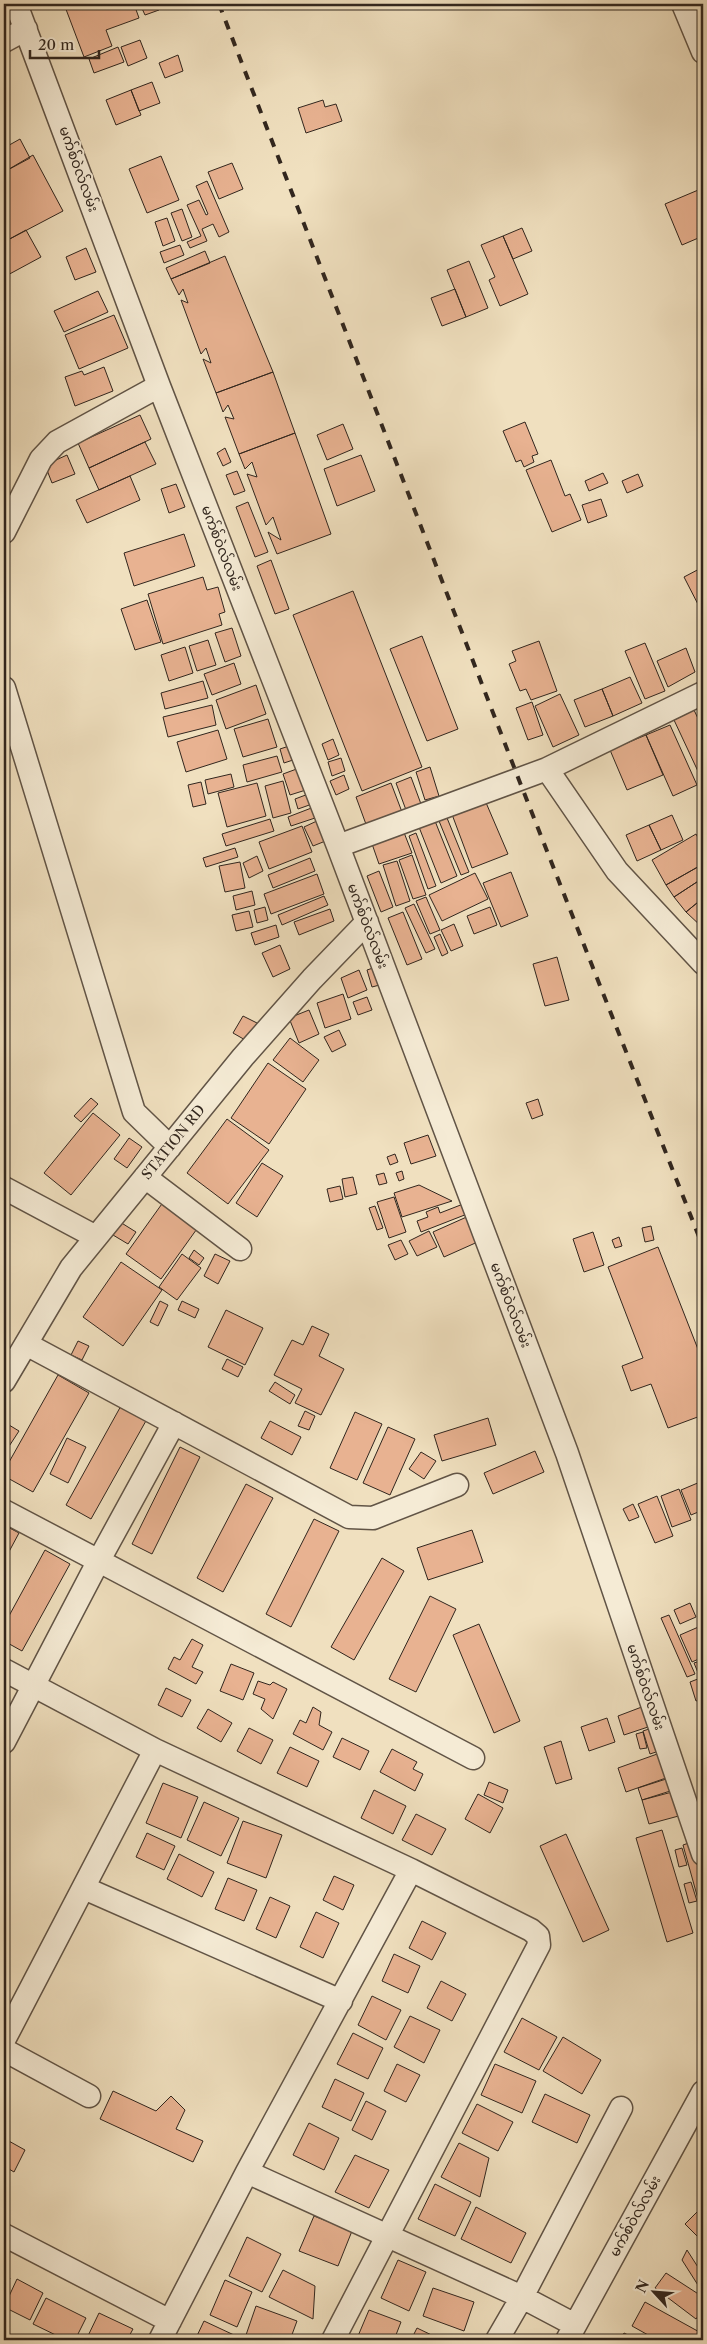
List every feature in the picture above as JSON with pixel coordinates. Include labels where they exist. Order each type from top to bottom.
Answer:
[{"type":"street","name":"မက်စ်ဝဲလ်လမ်း","points":[[16,4],[159,386],[338,846],[567,1453],[703,1854]]},
{"type":"street","points":[[683,4],[703,52]]},
{"type":"street","points":[[4,41],[26,29]]},
{"type":"street","points":[[4,532],[41,459],[57,442],[159,386]]},
{"type":"street","points":[[4,688],[134,1112],[170,1147]]},
{"type":"street","points":[[338,846],[548,769],[703,693]]},
{"type":"street","points":[[548,769],[617,871],[703,963]]},
{"type":"street","name":"STATION RD","points":[[4,1381],[71,1268],[243,1057],[312,979],[367,922]]},
{"type":"street","points":[[145,1177],[240,1249]]},
{"type":"street","points":[[4,1188],[96,1237]]},
{"type":"street","points":[[26,1344],[349,1517],[374,1518],[457,1485]]},
{"type":"street","points":[[4,1742],[98,1562],[174,1423]]},
{"type":"street","points":[[4,1511],[473,1758]]},
{"type":"street","points":[[4,1670],[155,1750],[411,1870],[530,1930],[538,1936],[539,1945],[389,2236],[333,2340]]},
{"type":"street","points":[[4,2040],[155,1750]]},
{"type":"street","points":[[4,2235],[165,2330],[247,2172],[411,1870]]},
{"type":"street","points":[[84,1888],[340,2001]]},
{"type":"street","points":[[4,2050],[89,2096]]},
{"type":"street","name":"မက်စ်ဝဲလ်လမ်း","points":[[571,2333],[703,2092]]},
{"type":"street","points":[[496,2340],[522,2297],[621,2108]]},
{"type":"street","points":[[247,2172],[522,2297],[571,2333]]},
{"type":"building","points":[[64,4],[134,4],[139,18],[106,30],[112,46],[84,57]]},
{"type":"building","points":[[140,4],[157,4],[159,10],[145,15]]},
{"type":"building","points":[[140,40],[147,58],[128,66],[121,47]]},
{"type":"building","points":[[118,47],[124,62],[94,73],[89,59]]},
{"type":"building","points":[[178,55],[183,71],[165,78],[159,63]]},
{"type":"building","points":[[152,82],[160,103],[139,111],[131,90]]},
{"type":"building","points":[[131,90],[141,115],[116,125],[106,100]]},
{"type":"building","points":[[323,100],[325,107],[336,104],[342,121],[306,133],[298,108]]},
{"type":"building","points":[[20,139],[30,158],[4,172],[4,148]]},
{"type":"building","points":[[33,155],[63,211],[4,242],[4,172]]},
{"type":"building","points":[[161,156],[179,200],[147,213],[129,169]]},
{"type":"building","points":[[232,163],[243,189],[219,199],[208,172]]},
{"type":"building","points":[[207,181],[229,232],[219,237],[213,224],[202,229],[207,241],[190,248],[187,242],[201,236],[187,205],[199,200],[206,215],[208,214],[196,186]]},
{"type":"building","points":[[703,188],[703,236],[682,245],[665,204]]},
{"type":"building","points":[[182,209],[192,237],[182,241],[171,213]]},
{"type":"building","points":[[167,218],[175,241],[163,246],[155,222]]},
{"type":"building","points":[[522,228],[532,251],[513,259],[503,236]]},
{"type":"building","points":[[26,230],[41,257],[4,277],[4,242]]},
{"type":"building","points":[[503,236],[528,294],[500,306],[489,280],[495,277],[481,245]]},
{"type":"building","points":[[180,245],[184,255],[164,263],[160,252]]},
{"type":"building","points":[[86,248],[96,272],[75,280],[66,257]]},
{"type":"building","points":[[205,251],[210,263],[171,279],[166,268]]},
{"type":"building","points":[[225,256],[273,372],[216,393],[203,359],[211,363],[206,348],[201,354],[181,300],[188,303],[183,289],[179,295],[171,279]]},
{"type":"building","points":[[469,261],[488,308],[466,317],[447,270]]},
{"type":"building","points":[[455,289],[466,317],[442,326],[431,298]]},
{"type":"building","points":[[98,291],[108,312],[64,332],[54,311]]},
{"type":"building","points":[[114,315],[128,348],[79,369],[65,335]]},
{"type":"building","points":[[104,367],[113,391],[75,406],[65,377],[82,371],[84,375]]},
{"type":"building","points":[[273,372],[295,433],[239,454],[225,417],[234,419],[228,405],[223,412],[216,393]]},
{"type":"building","points":[[140,415],[151,439],[89,468],[78,443]]},
{"type":"building","points":[[525,422],[538,454],[532,456],[534,462],[524,467],[521,460],[516,462],[503,431]]},
{"type":"building","points":[[343,424],[353,449],[327,460],[317,435]]},
{"type":"building","points":[[295,433],[331,534],[277,554],[268,532],[281,540],[273,517],[266,525],[247,474],[257,477],[252,462],[245,469],[239,454]]},
{"type":"building","points":[[145,442],[156,464],[99,490],[89,468]]},
{"type":"building","points":[[225,448],[231,462],[223,466],[217,453]]},
{"type":"building","points":[[67,455],[75,474],[52,483],[45,465]]},
{"type":"building","points":[[361,455],[375,491],[337,506],[324,469]]},
{"type":"building","points":[[551,460],[565,496],[570,494],[581,520],[552,532],[526,470]]},
{"type":"building","points":[[237,471],[245,491],[234,495],[226,475]]},
{"type":"building","points":[[603,473],[608,483],[589,491],[585,481]]},
{"type":"building","points":[[638,474],[643,486],[627,493],[622,481]]},
{"type":"building","points":[[130,476],[140,500],[87,523],[76,500]]},
{"type":"building","points":[[176,484],[185,507],[169,513],[161,489]]},
{"type":"building","points":[[601,499],[607,516],[588,523],[582,505]]},
{"type":"building","points":[[248,502],[268,552],[255,557],[236,507]]},
{"type":"building","points":[[184,534],[195,566],[134,586],[124,553]]},
{"type":"building","points":[[271,560],[289,609],[275,614],[257,566]]},
{"type":"building","points":[[703,567],[703,614],[684,577]]},
{"type":"building","points":[[203,577],[207,590],[218,587],[225,612],[219,614],[222,625],[163,644],[148,594]]},
{"type":"building","points":[[353,591],[422,767],[362,791],[293,615]]},
{"type":"building","points":[[147,600],[161,642],[135,650],[121,609]]},
{"type":"building","points":[[232,628],[241,656],[225,662],[215,633]]},
{"type":"building","points":[[422,636],[458,729],[427,741],[390,649]]},
{"type":"building","points":[[208,640],[216,665],[197,671],[189,646]]},
{"type":"building","points":[[539,641],[557,691],[531,700],[526,689],[520,691],[509,664],[516,661],[512,651]]},
{"type":"building","points":[[645,643],[665,691],[645,699],[625,651]]},
{"type":"building","points":[[185,647],[193,673],[169,681],[161,655]]},
{"type":"building","points":[[686,648],[695,672],[668,687],[657,661]]},
{"type":"building","points":[[234,663],[241,684],[212,695],[204,674]]},
{"type":"building","points":[[630,677],[642,703],[613,716],[602,689]]},
{"type":"building","points":[[203,681],[208,698],[165,709],[161,693]]},
{"type":"building","points":[[256,685],[266,714],[226,729],[216,700]]},
{"type":"building","points":[[602,689],[613,716],[585,727],[574,700]]},
{"type":"building","points":[[560,694],[579,735],[553,747],[535,706]]},
{"type":"building","points":[[532,702],[543,735],[528,740],[516,708]]},
{"type":"building","points":[[212,705],[216,725],[168,737],[163,717]]},
{"type":"building","points":[[694,710],[703,729],[703,782],[674,720]]},
{"type":"building","points":[[268,719],[277,747],[243,757],[234,729]]},
{"type":"building","points":[[670,725],[697,785],[673,796],[646,735]]},
{"type":"building","points":[[218,730],[227,759],[186,772],[177,742]]},
{"type":"building","points":[[646,735],[663,775],[627,790],[610,750]]},
{"type":"building","points":[[333,739],[339,755],[328,760],[322,744]]},
{"type":"building","points":[[295,744],[299,758],[284,763],[280,749]]},
{"type":"building","points":[[277,756],[282,772],[247,782],[243,765]]},
{"type":"building","points":[[341,758],[345,771],[332,776],[328,762]]},
{"type":"building","points":[[302,767],[309,789],[290,795],[283,774]]},
{"type":"building","points":[[430,767],[439,796],[425,800],[416,772]]},
{"type":"building","points":[[231,774],[234,787],[208,794],[205,780]]},
{"type":"building","points":[[344,775],[349,789],[336,795],[330,781]]},
{"type":"building","points":[[411,777],[421,804],[406,810],[396,783]]},
{"type":"building","points":[[283,781],[291,813],[273,818],[265,786]]},
{"type":"building","points":[[201,782],[206,804],[193,807],[188,785]]},
{"type":"building","points":[[257,783],[266,816],[227,827],[218,793]]},
{"type":"building","points":[[391,783],[402,812],[367,827],[356,797]]},
{"type":"building","points":[[311,793],[315,803],[298,809],[295,799]]},
{"type":"building","points":[[484,798],[508,854],[472,868],[450,809]]},
{"type":"building","points":[[314,807],[318,817],[291,826],[288,817]]},
{"type":"building","points":[[445,813],[469,872],[461,875],[437,816]]},
{"type":"building","points":[[672,815],[683,840],[661,850],[649,825]]},
{"type":"building","points":[[433,816],[457,876],[441,883],[417,822]]},
{"type":"building","points":[[270,819],[274,831],[226,846],[222,834]]},
{"type":"building","points":[[319,820],[328,840],[313,846],[304,827]]},
{"type":"building","points":[[649,825],[661,850],[637,861],[626,835]]},
{"type":"building","points":[[302,826],[312,852],[269,869],[259,842]]},
{"type":"building","points":[[403,830],[412,853],[379,864],[371,841]]},
{"type":"building","points":[[416,833],[436,886],[428,889],[409,836]]},
{"type":"building","points":[[696,834],[703,847],[703,864],[666,885],[652,860]]},
{"type":"building","points":[[235,848],[238,857],[206,867],[203,858]]},
{"type":"building","points":[[412,855],[426,895],[413,899],[399,860]]},
{"type":"building","points":[[257,856],[263,871],[249,878],[243,863]]},
{"type":"building","points":[[310,858],[315,871],[273,888],[268,875]]},
{"type":"building","points":[[397,861],[410,901],[396,906],[383,865]]},
{"type":"building","points":[[240,862],[245,888],[225,892],[219,866]]},
{"type":"building","points":[[703,864],[703,878],[674,897],[666,885]]},
{"type":"building","points":[[379,871],[393,907],[381,912],[367,876]]},
{"type":"building","points":[[511,872],[528,916],[501,927],[483,883]]},
{"type":"building","points":[[475,873],[488,899],[442,921],[429,895]]},
{"type":"building","points":[[317,874],[324,894],[271,914],[264,894]]},
{"type":"building","points":[[703,878],[703,898],[686,912],[674,897]]},
{"type":"building","points":[[252,891],[255,905],[236,910],[233,896]]},
{"type":"building","points":[[324,896],[328,905],[282,925],[278,915]]},
{"type":"building","points":[[426,897],[440,930],[430,934],[416,901]]},
{"type":"building","points":[[703,898],[703,928],[686,912]]},
{"type":"building","points":[[414,904],[435,949],[426,953],[405,908]]},
{"type":"building","points":[[265,907],[268,920],[257,923],[254,910]]},
{"type":"building","points":[[490,907],[497,925],[474,934],[467,916]]},
{"type":"building","points":[[330,909],[334,921],[299,935],[294,922]]},
{"type":"building","points":[[249,911],[253,927],[236,931],[232,915]]},
{"type":"building","points":[[403,912],[422,959],[407,965],[388,918]]},
{"type":"building","points":[[454,924],[463,946],[451,951],[441,930]]},
{"type":"building","points":[[276,925],[279,937],[255,945],[251,933]]},
{"type":"building","points":[[440,934],[448,953],[442,956],[434,937]]},
{"type":"building","points":[[280,945],[290,969],[273,977],[262,953]]},
{"type":"building","points":[[557,957],[569,1000],[545,1006],[533,964]]},
{"type":"building","points":[[382,965],[387,983],[372,987],[367,970]]},
{"type":"building","points":[[359,970],[367,990],[348,998],[341,978]]},
{"type":"building","points":[[343,994],[351,1019],[325,1028],[317,1003]]},
{"type":"building","points":[[367,997],[372,1010],[358,1015],[353,1002]]},
{"type":"building","points":[[309,1010],[319,1034],[299,1043],[289,1018]]},
{"type":"building","points":[[243,1016],[257,1023],[247,1041],[233,1033]]},
{"type":"building","points":[[339,1030],[346,1045],[332,1052],[324,1037]]},
{"type":"building","points":[[290,1038],[319,1060],[303,1082],[273,1060]]},
{"type":"building","points":[[268,1063],[306,1089],[269,1144],[231,1118]]},
{"type":"building","points":[[91,1098],[98,1104],[81,1122],[74,1116]]},
{"type":"building","points":[[538,1099],[543,1115],[532,1119],[526,1103]]},
{"type":"building","points":[[93,1113],[120,1135],[71,1195],[44,1173]]},
{"type":"building","points":[[227,1119],[269,1150],[228,1204],[187,1173]]},
{"type":"building","points":[[428,1135],[436,1156],[411,1164],[404,1143]]},
{"type":"building","points":[[129,1138],[142,1147],[127,1168],[114,1159]]},
{"type":"building","points":[[395,1154],[398,1162],[390,1165],[387,1157]]},
{"type":"building","points":[[262,1163],[283,1176],[257,1217],[236,1203]]},
{"type":"building","points":[[402,1171],[404,1179],[399,1181],[396,1173]]},
{"type":"building","points":[[384,1173],[387,1183],[379,1185],[376,1175]]},
{"type":"building","points":[[353,1177],[357,1194],[345,1197],[342,1179]]},
{"type":"building","points":[[419,1185],[452,1201],[402,1217],[394,1193]]},
{"type":"building","points":[[340,1186],[343,1199],[330,1202],[327,1189]]},
{"type":"building","points":[[394,1197],[406,1232],[389,1238],[377,1202]]},
{"type":"building","points":[[476,1199],[480,1209],[421,1232],[417,1221],[428,1217],[426,1212],[438,1207],[440,1213]]},
{"type":"building","points":[[164,1201],[199,1226],[161,1279],[126,1254]]},
{"type":"building","points":[[375,1206],[383,1228],[377,1230],[369,1208]]},
{"type":"building","points":[[480,1211],[491,1236],[444,1257],[433,1232]]},
{"type":"building","points":[[120,1222],[136,1232],[128,1244],[113,1235]]},
{"type":"building","points":[[651,1226],[654,1240],[645,1242],[642,1228]]},
{"type":"building","points":[[429,1231],[437,1247],[417,1256],[409,1241]]},
{"type":"building","points":[[593,1232],[604,1265],[584,1272],[573,1239]]},
{"type":"building","points":[[619,1237],[622,1246],[615,1248],[612,1240]]},
{"type":"building","points":[[401,1240],[408,1254],[395,1260],[388,1245]]},
{"type":"building","points":[[658,1247],[703,1362],[703,1415],[668,1428],[651,1384],[631,1391],[622,1366],[643,1358],[608,1267]]},
{"type":"building","points":[[194,1250],[204,1258],[199,1265],[189,1258]]},
{"type":"building","points":[[182,1254],[201,1268],[177,1300],[159,1287]]},
{"type":"building","points":[[215,1254],[230,1261],[218,1284],[204,1276]]},
{"type":"building","points":[[121,1262],[162,1290],[123,1346],[83,1317]]},
{"type":"building","points":[[160,1301],[168,1305],[158,1326],[150,1322]]},
{"type":"building","points":[[182,1301],[199,1309],[195,1318],[178,1310]]},
{"type":"building","points":[[226,1310],[263,1328],[245,1365],[208,1347]]},
{"type":"building","points":[[312,1326],[329,1334],[319,1356],[344,1369],[321,1415],[295,1403],[302,1389],[274,1375],[292,1340],[303,1345]]},
{"type":"building","points":[[78,1341],[89,1346],[82,1360],[71,1355]]},
{"type":"building","points":[[227,1359],[243,1367],[238,1377],[222,1369]]},
{"type":"building","points":[[58,1375],[89,1393],[33,1492],[4,1476],[4,1471]]},
{"type":"building","points":[[275,1382],[295,1395],[290,1404],[269,1391]]},
{"type":"building","points":[[122,1404],[147,1419],[91,1519],[66,1505]]},
{"type":"building","points":[[305,1411],[315,1416],[309,1430],[298,1426]]},
{"type":"building","points":[[355,1412],[382,1424],[357,1480],[330,1468]]},
{"type":"building","points":[[488,1418],[496,1445],[442,1461],[434,1435]]},
{"type":"building","points":[[270,1421],[301,1437],[292,1455],[261,1438]]},
{"type":"building","points":[[9,1425],[19,1431],[4,1454],[4,1433]]},
{"type":"building","points":[[388,1427],[415,1439],[390,1495],[363,1483]]},
{"type":"building","points":[[67,1438],[86,1447],[68,1483],[50,1474]]},
{"type":"building","points":[[180,1447],[200,1457],[152,1554],[132,1544]]},
{"type":"building","points":[[535,1451],[544,1472],[493,1494],[484,1473]]},
{"type":"building","points":[[421,1452],[436,1461],[424,1479],[409,1469]]},
{"type":"building","points":[[700,1482],[703,1491],[703,1510],[691,1515],[681,1490]]},
{"type":"building","points":[[246,1484],[273,1498],[223,1592],[197,1578]]},
{"type":"building","points":[[679,1489],[691,1520],[672,1527],[661,1496]]},
{"type":"building","points":[[657,1496],[673,1536],[655,1543],[638,1504]]},
{"type":"building","points":[[633,1504],[639,1517],[629,1521],[623,1509]]},
{"type":"building","points":[[314,1519],[339,1531],[291,1627],[266,1614]]},
{"type":"building","points":[[4,1525],[19,1533],[4,1561]]},
{"type":"building","points":[[472,1530],[483,1562],[428,1580],[417,1548]]},
{"type":"building","points":[[45,1550],[70,1564],[22,1651],[4,1641],[4,1625]]},
{"type":"building","points":[[382,1558],[404,1571],[354,1660],[331,1647]]},
{"type":"building","points":[[430,1596],[456,1609],[416,1692],[389,1679]]},
{"type":"building","points":[[690,1603],[696,1617],[680,1624],[674,1610]]},
{"type":"building","points":[[669,1615],[695,1674],[687,1677],[661,1618]]},
{"type":"building","points":[[479,1624],[520,1721],[494,1733],[453,1635]]},
{"type":"building","points":[[703,1625],[703,1657],[692,1662],[680,1635]]},
{"type":"building","points":[[192,1639],[203,1645],[192,1667],[203,1672],[196,1684],[168,1669],[174,1657],[180,1660]]},
{"type":"building","points":[[703,1660],[703,1673],[699,1675],[694,1663]]},
{"type":"building","points":[[231,1664],[254,1673],[243,1700],[220,1691]]},
{"type":"building","points":[[703,1677],[703,1699],[696,1701],[690,1682]]},
{"type":"building","points":[[258,1681],[270,1685],[273,1682],[287,1689],[273,1719],[261,1709],[265,1699],[253,1694]]},
{"type":"building","points":[[166,1688],[191,1700],[182,1717],[158,1705]]},
{"type":"building","points":[[647,1705],[654,1725],[624,1735],[618,1716]]},
{"type":"building","points":[[313,1707],[321,1712],[319,1725],[332,1732],[323,1750],[293,1734],[300,1720],[306,1723]]},
{"type":"building","points":[[208,1709],[232,1723],[221,1742],[197,1728]]},
{"type":"building","points":[[607,1718],[615,1742],[589,1751],[581,1727]]},
{"type":"building","points":[[670,1722],[677,1745],[650,1754],[643,1731]]},
{"type":"building","points":[[249,1728],[273,1740],[261,1764],[237,1751]]},
{"type":"building","points":[[643,1732],[647,1748],[640,1749],[636,1734]]},
{"type":"building","points":[[342,1738],[369,1751],[360,1770],[333,1757]]},
{"type":"building","points":[[561,1741],[572,1779],[556,1784],[544,1747]]},
{"type":"building","points":[[290,1747],[319,1761],[307,1787],[277,1773]]},
{"type":"building","points":[[674,1748],[683,1772],[626,1792],[618,1768]]},
{"type":"building","points":[[392,1749],[417,1762],[413,1769],[423,1774],[415,1791],[380,1772]]},
{"type":"building","points":[[685,1773],[689,1785],[642,1800],[638,1788]]},
{"type":"building","points":[[489,1782],[508,1790],[503,1803],[484,1795]]},
{"type":"building","points":[[163,1783],[198,1797],[181,1838],[146,1823]]},
{"type":"building","points":[[691,1787],[697,1811],[649,1824],[642,1800]]},
{"type":"building","points":[[374,1790],[406,1806],[393,1834],[361,1818]]},
{"type":"building","points":[[478,1794],[503,1808],[490,1833],[465,1819]]},
{"type":"building","points":[[204,1802],[239,1818],[221,1856],[187,1840]]},
{"type":"building","points":[[416,1814],[446,1829],[432,1855],[402,1840]]},
{"type":"building","points":[[243,1821],[282,1835],[266,1878],[227,1863]]},
{"type":"building","points":[[662,1830],[693,1933],[667,1942],[636,1838]]},
{"type":"building","points":[[147,1833],[175,1846],[164,1870],[136,1857]]},
{"type":"building","points":[[566,1834],[609,1930],[583,1942],[540,1846]]},
{"type":"building","points":[[703,1838],[703,1898],[698,1899],[683,1845]]},
{"type":"building","points":[[682,1848],[687,1865],[679,1867],[675,1850]]},
{"type":"building","points":[[179,1854],[214,1872],[202,1897],[167,1879]]},
{"type":"building","points":[[334,1876],[354,1885],[343,1910],[323,1900]]},
{"type":"building","points":[[228,1878],[257,1890],[244,1921],[215,1909]]},
{"type":"building","points":[[691,1882],[697,1901],[689,1903],[684,1884]]},
{"type":"building","points":[[270,1897],[290,1906],[276,1938],[256,1929]]},
{"type":"building","points":[[316,1912],[339,1923],[323,1958],[300,1947]]},
{"type":"building","points":[[422,1921],[446,1933],[432,1960],[409,1948]]},
{"type":"building","points":[[394,1954],[420,1966],[408,1993],[382,1981]]},
{"type":"building","points":[[441,1981],[466,1994],[452,2021],[427,2008]]},
{"type":"building","points":[[372,1996],[401,2010],[386,2040],[358,2025]]},
{"type":"building","points":[[410,2016],[440,2030],[424,2063],[394,2047]]},
{"type":"building","points":[[522,2018],[557,2037],[539,2070],[504,2052]]},
{"type":"building","points":[[353,2033],[383,2048],[368,2079],[337,2064]]},
{"type":"building","points":[[563,2037],[601,2060],[582,2094],[543,2071]]},
{"type":"building","points":[[397,2064],[420,2075],[406,2102],[384,2091]]},
{"type":"building","points":[[495,2064],[536,2081],[522,2113],[481,2095]]},
{"type":"building","points":[[335,2079],[364,2093],[351,2121],[322,2107]]},
{"type":"building","points":[[113,2091],[156,2111],[171,2096],[185,2110],[176,2129],[203,2141],[193,2162],[100,2119]]},
{"type":"building","points":[[545,2094],[590,2115],[577,2143],[532,2122]]},
{"type":"building","points":[[366,2101],[386,2111],[372,2140],[352,2130]]},
{"type":"building","points":[[477,2104],[513,2122],[498,2151],[462,2133]]},
{"type":"building","points":[[309,2123],[339,2138],[324,2170],[293,2155]]},
{"type":"building","points":[[7,2140],[25,2150],[14,2172],[4,2166],[4,2146]]},
{"type":"building","points":[[459,2143],[489,2158],[480,2197],[441,2177]]},
{"type":"building","points":[[355,2155],[389,2170],[369,2208],[335,2192]]},
{"type":"building","points":[[435,2184],[471,2202],[455,2236],[418,2219]]},
{"type":"building","points":[[703,2206],[703,2242],[685,2224]]},
{"type":"building","points":[[476,2207],[526,2233],[511,2263],[461,2239]]},
{"type":"building","points":[[314,2216],[352,2231],[338,2266],[299,2251]]},
{"type":"building","points":[[247,2237],[281,2254],[262,2292],[229,2276]]},
{"type":"building","points":[[687,2250],[703,2275],[703,2293],[682,2260]]},
{"type":"building","points":[[398,2260],[426,2272],[409,2311],[381,2298]]},
{"type":"building","points":[[283,2270],[315,2286],[313,2319],[269,2297]]},
{"type":"building","points":[[666,2273],[703,2297],[703,2309],[696,2319],[655,2288]]},
{"type":"building","points":[[4,2274],[10,2278],[4,2292]]},
{"type":"building","points":[[17,2279],[43,2293],[30,2320],[4,2307]]},
{"type":"building","points":[[225,2280],[252,2292],[237,2327],[210,2315]]},
{"type":"building","points":[[433,2288],[474,2302],[464,2331],[423,2316]]},
{"type":"building","points":[[46,2298],[86,2318],[75,2340],[66,2340],[33,2324]]},
{"type":"building","points":[[645,2302],[703,2334],[703,2340],[657,2340],[632,2326]]},
{"type":"building","points":[[256,2306],[297,2321],[290,2340],[261,2340],[246,2335]]},
{"type":"building","points":[[369,2310],[401,2322],[394,2340],[370,2340],[358,2336]]},
{"type":"building","points":[[99,2313],[133,2329],[127,2340],[86,2340]]},
{"type":"building","points":[[204,2321],[234,2335],[232,2340],[195,2340]]},
{"type":"building","points":[[417,2328],[442,2340],[411,2340]]},
{"type":"building","points":[[624,2333],[638,2340],[620,2340]]},
{"type":"railway","points":[[219,4],[519,780],[703,1247]]}]
